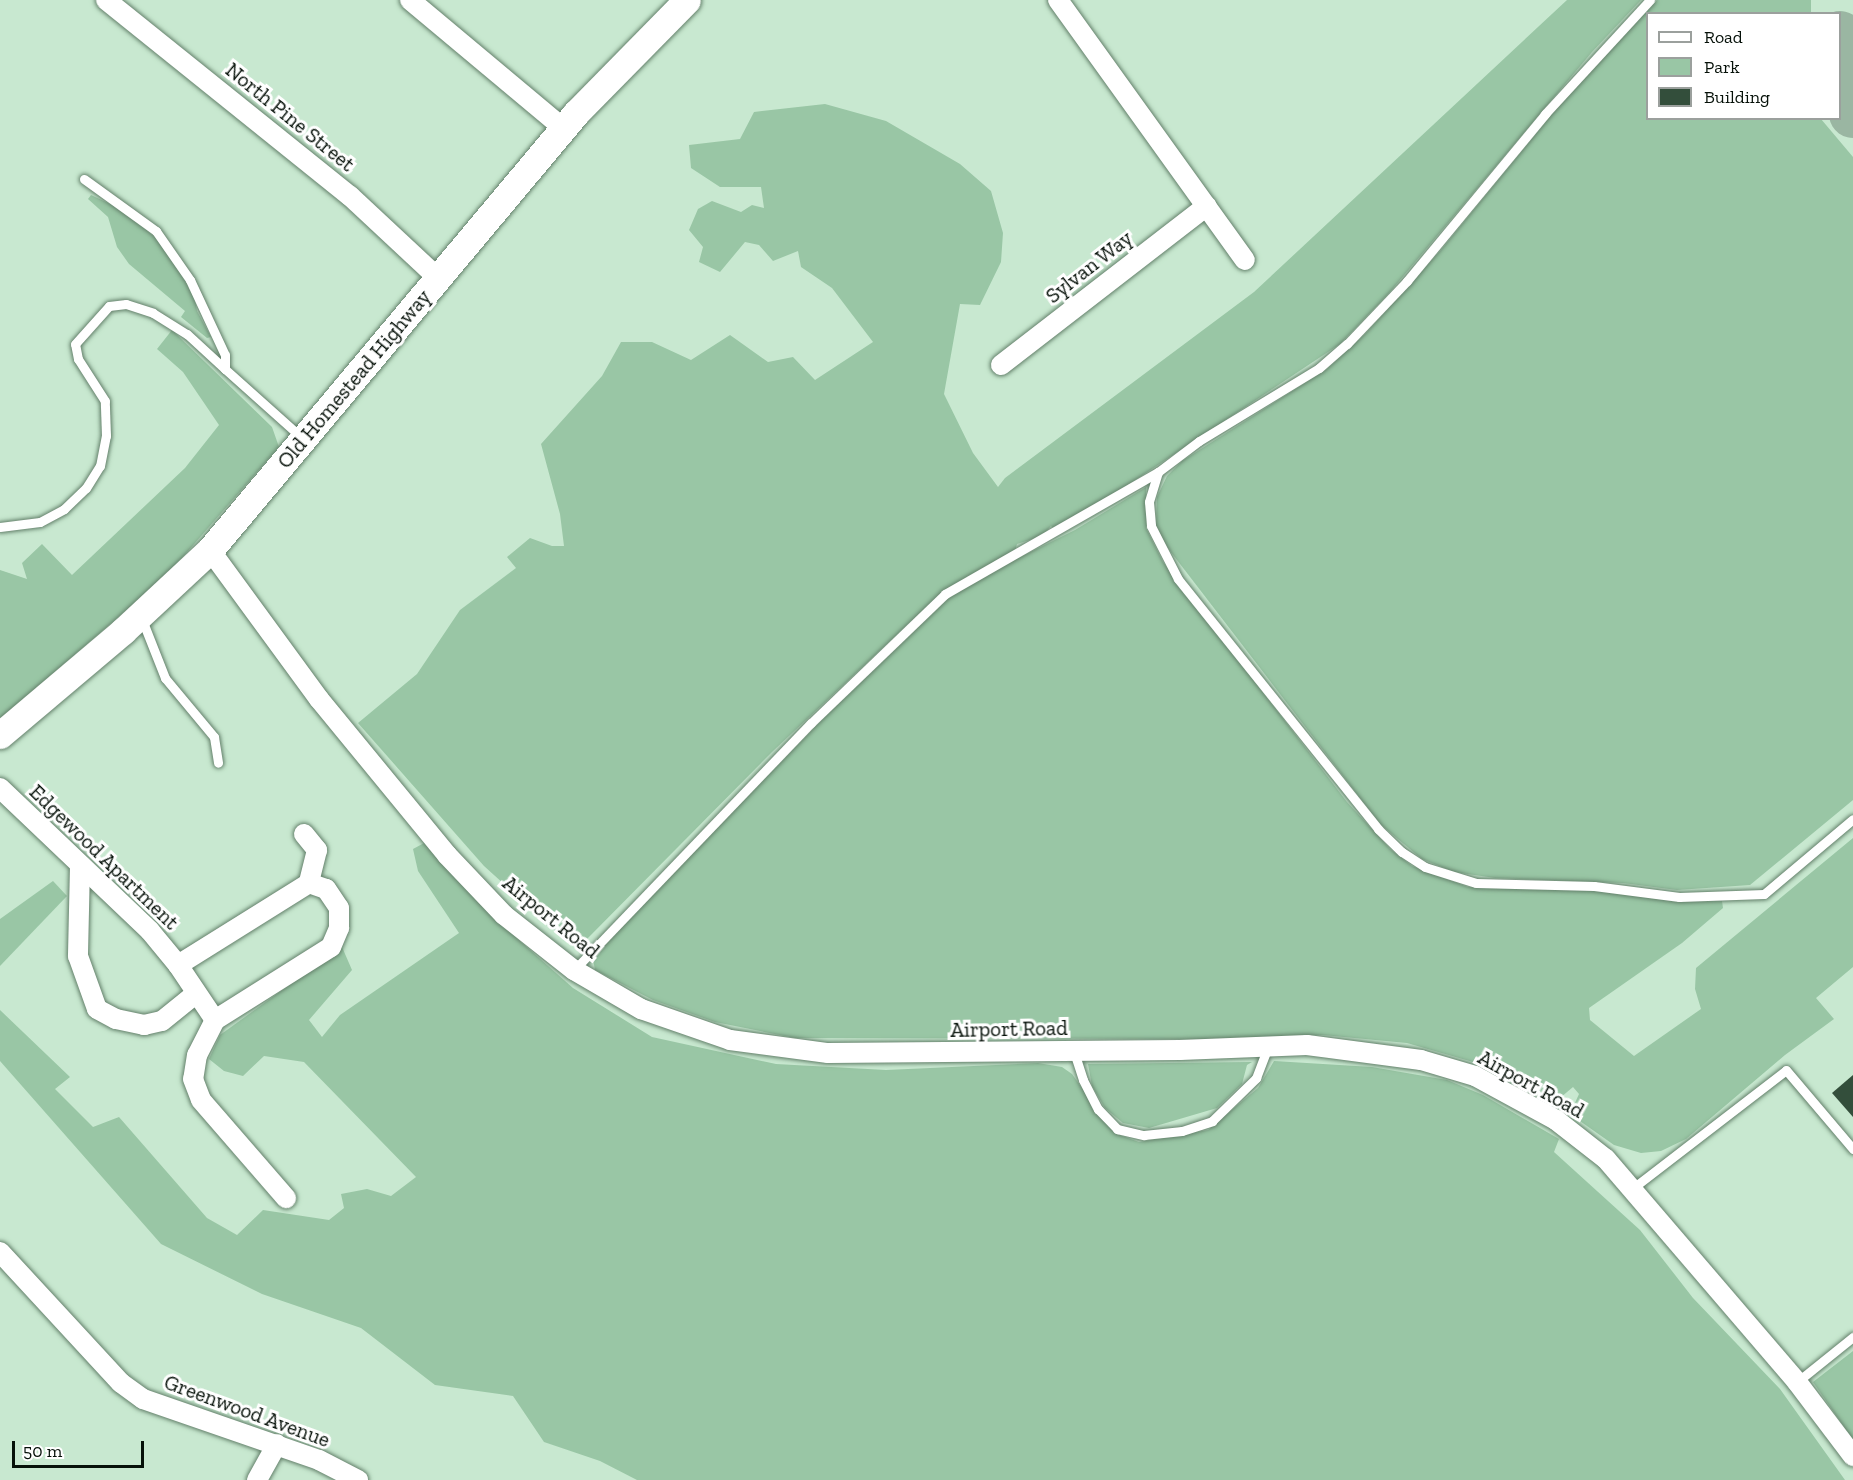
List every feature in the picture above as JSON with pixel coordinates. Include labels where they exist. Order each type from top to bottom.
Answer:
[{"type":"main road","name":"Old Homestead Highway","points":[[0,735],[140,615],[210,550],[305,441],[563,128],[687,0]]},
{"type":"street","name":"North Pine Street","points":[[106,0],[350,196],[438,278]]},
{"type":"street","points":[[410,0],[563,128]]},
{"type":"street","points":[[1058,0],[1245,260]]},
{"type":"street","name":"Sylvan Way","points":[[1001,365],[1207,206]]},
{"type":"street","name":"Airport Road","points":[[210,550],[319,699],[447,855],[504,915],[574,970],[641,1009],[730,1040],[828,1053],[1074,1052],[1307,1045],[1377,1052],[1474,1076],[1556,1120],[1606,1159],[1797,1382],[1853,1456]]},
{"type":"street","name":"Edgewood Apartment","points":[[0,788],[150,931],[178,965],[194,995],[214,1020]]},
{"type":"street","points":[[178,965],[309,883],[317,850],[304,834]]},
{"type":"street","points":[[80,866],[78,956],[97,1009],[116,1019],[144,1025],[162,1021],[194,995]]},
{"type":"street","points":[[286,1198],[201,1100],[193,1079],[196,1063],[214,1020],[331,946],[339,928],[339,908],[326,888],[309,883]]},
{"type":"street","name":"Greenwood Avenue","points":[[0,1252],[121,1383],[136,1394],[164,1408],[277,1444],[358,1480]]},
{"type":"street","points":[[257,1480],[277,1444]]},
{"type":"lane","points":[[574,970],[811,723],[945,594],[1158,472],[1199,441],[1319,368],[1347,344],[1407,281],[1545,114],[1650,0]]},
{"type":"lane","points":[[84,179],[156,231],[190,280],[225,355],[225,369]]},
{"type":"lane","points":[[0,527],[40,522],[64,509],[86,488],[100,466],[106,436],[105,401],[78,359],[75,344],[109,306],[126,304],[153,313],[187,334],[305,441]]},
{"type":"lane","points":[[1158,472],[1149,502],[1151,526],[1178,579],[1378,829],[1402,852],[1425,867],[1476,883],[1594,886],[1679,897],[1764,894],[1853,819]]},
{"type":"lane","points":[[140,615],[165,678],[214,737],[218,763]]},
{"type":"lane","points":[[1074,1052],[1098,1110],[1117,1129],[1144,1135],[1182,1131],[1212,1121],[1256,1078],[1268,1046]]},
{"type":"lane","points":[[1633,1188],[1786,1070],[1853,1149]]},
{"type":"lane","points":[[1797,1382],[1853,1337]]},
{"type":"green space","points":[[1567,0],[1641,0],[1592,52],[1389,293],[1340,344],[1057,532],[1051,526],[1042,536],[1017,544],[1015,551],[943,591],[772,752],[585,941],[560,935],[484,866],[358,723],[417,674],[460,610],[516,568],[507,557],[530,538],[552,546],[564,546],[560,514],[541,444],[602,376],[621,342],[652,342],[691,360],[730,335],[768,362],[793,357],[815,380],[873,342],[832,288],[801,267],[798,251],[773,261],[759,245],[745,242],[720,272],[699,262],[703,247],[689,230],[698,209],[712,201],[741,212],[752,205],[764,208],[761,187],[720,187],[691,168],[689,145],[740,139],[754,112],[825,104],[886,121],[960,164],[991,191],[1003,233],[1001,262],[980,305],[960,304],[944,394],[973,453],[998,487],[1005,478],[1254,292]]},
{"type":"green space","points":[[1657,0],[1811,0],[1811,12],[1646,12],[1646,120],[1822,120],[1853,157],[1853,800],[1750,885],[1677,890],[1623,883],[1495,878],[1454,872],[1422,859],[1380,824],[1167,547],[1156,525],[1157,497],[1167,476],[1182,461],[1327,369],[1366,333],[1441,250],[1557,108]]},
{"type":"green space","points":[[91,195],[123,210],[157,239],[194,294],[197,311],[211,337],[207,338],[181,317],[185,311],[129,264],[117,247],[108,217],[88,199]]},
{"type":"green space","points":[[172,330],[272,427],[279,447],[167,575],[0,719],[0,570],[27,579],[22,563],[42,544],[72,575],[185,468],[219,425],[183,372],[157,349]]},
{"type":"green space","points":[[1146,487],[1146,528],[1163,562],[1347,802],[1390,849],[1412,866],[1468,887],[1592,890],[1678,902],[1722,901],[1723,908],[1682,943],[1589,1008],[1590,1020],[1634,1056],[1701,1009],[1695,989],[1696,968],[1853,838],[1853,967],[1816,998],[1834,1019],[1785,1055],[1686,1139],[1661,1151],[1641,1153],[1614,1145],[1570,1114],[1579,1094],[1573,1087],[1554,1103],[1480,1064],[1407,1043],[1323,1035],[1218,1039],[795,1038],[715,1022],[653,1000],[595,970],[593,959],[641,906],[823,719],[948,599],[984,575],[1075,530]]},
{"type":"green space","points":[[426,842],[521,942],[573,988],[652,1037],[776,1064],[886,1070],[1038,1063],[1062,1067],[1072,1074],[1114,1133],[1139,1142],[1208,1130],[1258,1088],[1274,1061],[1372,1067],[1447,1080],[1483,1095],[1559,1139],[1554,1152],[1640,1230],[1693,1298],[1780,1389],[1845,1480],[637,1480],[600,1461],[544,1442],[513,1396],[435,1385],[361,1328],[262,1294],[161,1244],[0,1061],[0,1010],[70,1077],[55,1089],[93,1127],[119,1117],[207,1218],[237,1235],[263,1210],[329,1220],[344,1208],[341,1194],[367,1189],[391,1196],[416,1177],[304,1062],[264,1056],[243,1076],[224,1071],[209,1059],[220,1035],[342,947],[352,970],[309,1020],[322,1037],[340,1015],[459,933],[418,871],[413,849]]},
{"type":"green space","points":[[53,881],[67,896],[0,966],[0,919]]},
{"type":"green space","points":[[1252,1062],[1247,1065],[1242,1084],[1217,1108],[1149,1128],[1123,1123],[1105,1108],[1092,1086],[1088,1064]]},
{"type":"green space","points":[[1853,1351],[1853,1440],[1813,1382]]},
{"type":"building","points":[[1853,1075],[1853,1117],[1832,1093]]},
{"type":"taxiway","points":[[1841,41],[1853,114]]}]
